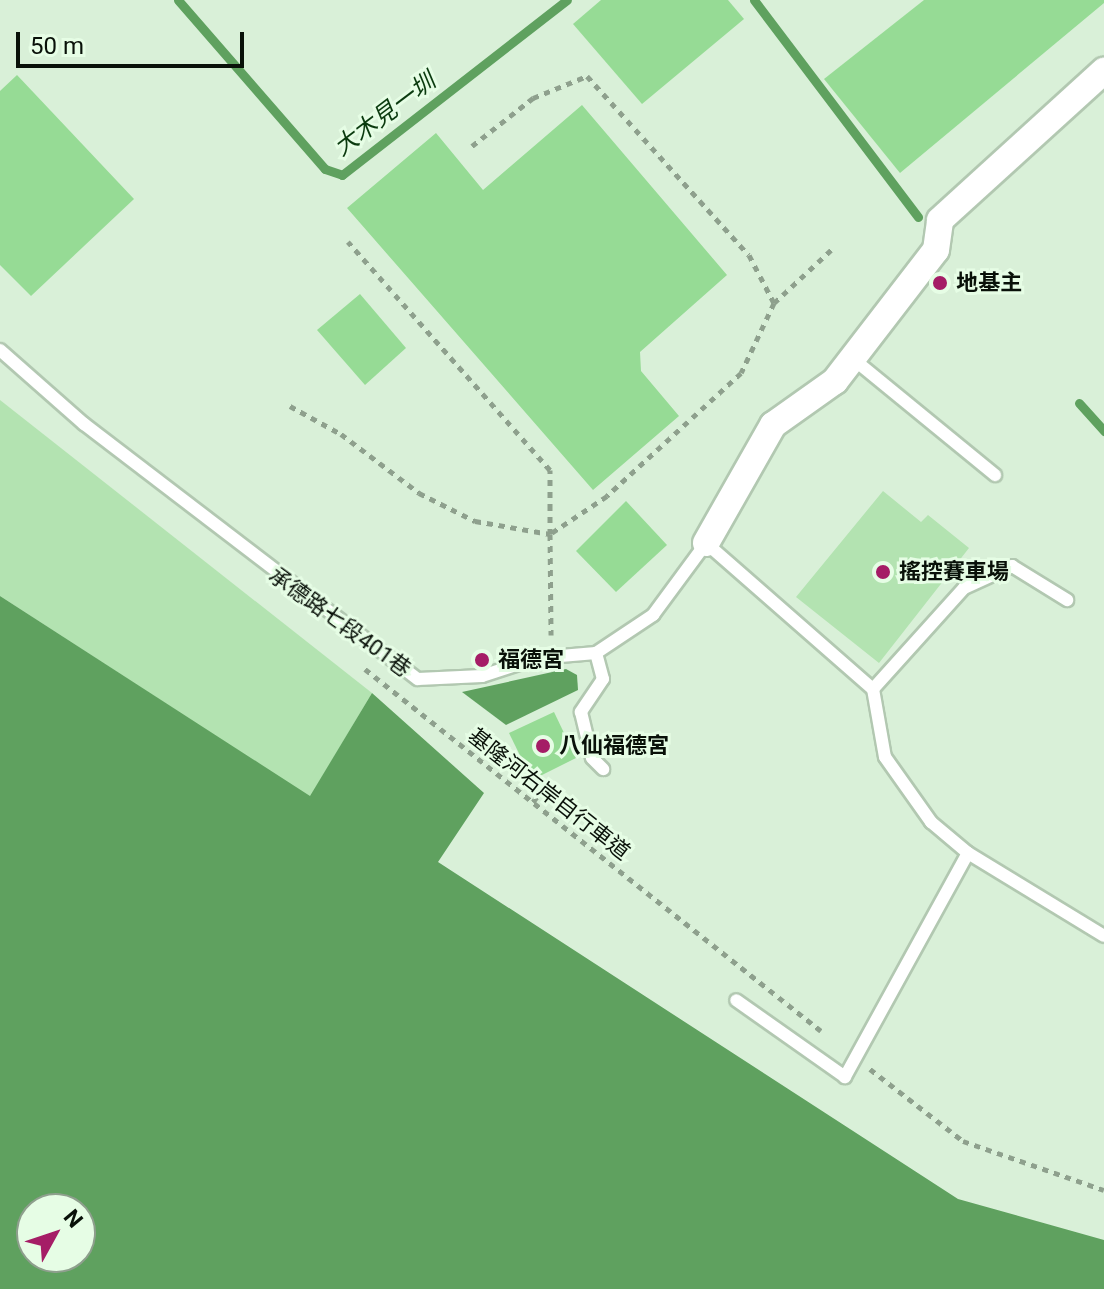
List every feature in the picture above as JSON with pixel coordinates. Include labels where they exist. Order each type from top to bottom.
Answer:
[{"type":"street","points":[[706,543],[773,425],[835,381],[936,250],[940,220],[1104,71]]},
{"type":"lane","name":"承德路七段401巷","points":[[0,350],[84,424],[418,679],[482,676],[551,656],[596,653],[653,615],[706,543]]},
{"type":"lane","points":[[852,358],[995,475]]},
{"type":"lane","points":[[706,543],[873,689],[885,757],[931,822],[968,853],[1104,936]]},
{"type":"lane","points":[[873,689],[964,588],[1012,566],[1067,600]]},
{"type":"lane","points":[[596,653],[603,679],[581,712],[592,758],[603,769]]},
{"type":"lane","points":[[736,1000],[845,1077],[968,853]]},
{"type":"path","points":[[472,146],[533,98],[587,76],[749,255],[774,303]]},
{"type":"path","points":[[348,242],[550,470],[551,656]]},
{"type":"path","points":[[290,406],[341,434],[419,493],[475,521],[550,534],[607,496],[730,385],[774,303],[831,250]]},
{"type":"path","name":"基隆河右岸自行車道","points":[[360,665],[963,1141],[1104,1190]]},
{"type":"path","points":[[533,802],[545,786],[563,801]]},
{"type":"shaded area","points":[[0,400],[372,693],[310,797],[0,596]]},
{"type":"shaded area","name":"搖控賽車場","points":[[883,491],[921,522],[928,515],[969,548],[879,663],[796,597]]},
{"type":"shaded area","points":[[0,596],[310,796],[372,693],[484,793],[438,862],[958,1199],[1104,1240],[1104,1289],[0,1289]]},
{"type":"shaded area","points":[[566,669],[577,675],[578,690],[506,725],[462,692]]},
{"type":"building","points":[[601,0],[728,0],[744,19],[642,104],[573,24]]},
{"type":"building","points":[[924,0],[1104,0],[1104,3],[900,173],[824,79]]},
{"type":"building","points":[[17,75],[134,199],[31,296],[0,265],[0,91]]},
{"type":"building","points":[[582,105],[727,275],[640,352],[641,371],[679,416],[593,490],[347,208],[436,133],[483,190]]},
{"type":"building","points":[[360,294],[406,348],[365,385],[317,330]]},
{"type":"building","points":[[626,501],[667,545],[616,592],[576,551]]},
{"type":"building","name":"八仙福德宮","points":[[554,712],[576,758],[532,780],[509,733]]},
{"type":"waterway","name":"大木見一圳","points":[[178,0],[325,169],[342,175],[567,0]]},
{"type":"waterway","name":"大木見一圳","points":[[754,0],[918,217]]},
{"type":"waterway","name":"大木見一圳","points":[[1079,403],[1104,431]]},
{"type":"place","name":"地基主","points":[[940,283]]},
{"type":"place","name":"搖控賽車場","points":[[883,572]]},
{"type":"place","name":"福德宮","points":[[482,660]]},
{"type":"place","name":"八仙福德宮","points":[[543,746]]}]
